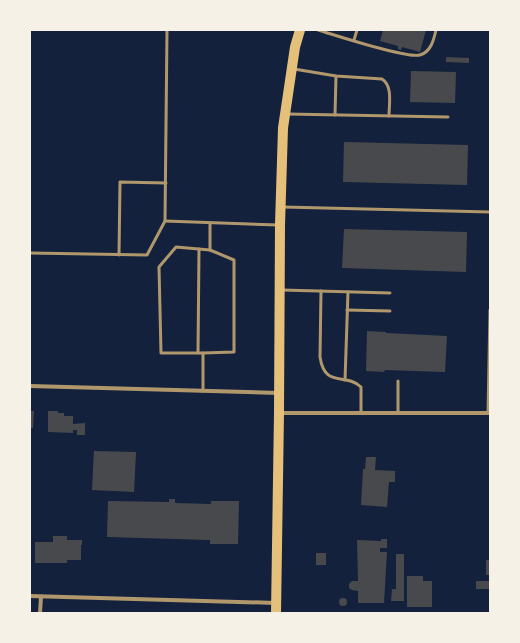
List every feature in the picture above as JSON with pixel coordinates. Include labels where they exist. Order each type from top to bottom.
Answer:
[{"type":"highway","points":[[276,608],[280,413],[280,225],[283,128],[295,47],[300,30]]},
{"type":"street","points":[[295,30],[295,47]]},
{"type":"street","points":[[30,386],[280,393]]},
{"type":"street","points":[[280,413],[489,413]]},
{"type":"street","points":[[30,596],[276,608]]},
{"type":"street","points":[[40,613],[41,597]]},
{"type":"lane","points":[[30,253],[146,255],[166,221],[167,30]]},
{"type":"lane","points":[[318,30],[411,55],[421,55],[427,51],[433,43],[436,30]]},
{"type":"lane","points":[[354,40],[357,30]]},
{"type":"lane","points":[[292,68],[336,76],[382,79],[387,82],[389,87],[389,116]]},
{"type":"lane","points":[[335,115],[336,76]]},
{"type":"lane","points":[[285,114],[448,117]]},
{"type":"lane","points":[[119,255],[120,182],[166,183]]},
{"type":"lane","points":[[281,207],[490,212]]},
{"type":"lane","points":[[166,221],[280,225]]},
{"type":"lane","points":[[210,223],[210,250]]},
{"type":"lane","points":[[176,247],[199,249],[210,250],[234,260],[234,352],[161,353],[159,267],[176,247]]},
{"type":"lane","points":[[198,353],[199,249]]},
{"type":"lane","points":[[280,290],[390,293]]},
{"type":"lane","points":[[321,291],[321,364],[324,371],[335,379],[356,383],[361,387],[361,413]]},
{"type":"lane","points":[[345,380],[348,292]]},
{"type":"lane","points":[[348,310],[390,311]]},
{"type":"lane","points":[[489,413],[490,310]]},
{"type":"lane","points":[[203,353],[203,391]]},
{"type":"lane","points":[[398,381],[398,413]]},
{"type":"building","points":[[383,30],[426,30],[420,52],[402,47],[401,50],[398,49],[398,46],[380,41]]},
{"type":"building","points":[[446,57],[469,58],[469,63],[446,62]]},
{"type":"building","points":[[411,71],[456,72],[455,103],[410,102]]},
{"type":"building","points":[[344,142],[468,145],[467,185],[343,182]]},
{"type":"building","points":[[344,229],[467,232],[466,272],[342,268]]},
{"type":"building","points":[[367,331],[447,336],[445,372],[385,370],[384,372],[366,371]]},
{"type":"building","points":[[30,411],[34,411],[33,428],[30,428]]},
{"type":"building","points":[[48,411],[58,411],[58,413],[64,413],[64,416],[73,416],[73,424],[85,423],[85,435],[77,435],[77,430],[73,430],[73,433],[48,432]]},
{"type":"building","points":[[94,451],[136,452],[134,492],[92,490]]},
{"type":"building","points":[[366,457],[376,457],[375,470],[395,471],[395,482],[389,482],[387,507],[361,505],[363,469],[365,469]]},
{"type":"building","points":[[169,499],[175,499],[175,503],[211,504],[211,501],[239,501],[238,544],[210,544],[210,540],[107,537],[108,501],[169,502]]},
{"type":"building","points":[[53,536],[67,536],[67,540],[82,540],[81,560],[67,560],[67,563],[35,563],[35,542],[53,542]]},
{"type":"building","points":[[381,539],[387,539],[387,548],[380,548],[380,552],[387,552],[384,603],[358,603],[358,591],[349,588],[349,584],[352,581],[358,581],[357,540],[381,541]]},
{"type":"building","points":[[316,553],[326,553],[326,565],[316,565]]},
{"type":"building","points":[[396,554],[404,554],[404,601],[391,601],[392,589],[396,589]]},
{"type":"building","points":[[486,560],[490,560],[490,575],[486,575]]},
{"type":"building","points":[[407,576],[423,576],[423,581],[432,581],[432,607],[407,607]]},
{"type":"building","points":[[476,581],[490,581],[490,589],[476,589]]},
{"type":"building","points":[[341,598],[345,598],[347,602],[345,606],[341,606],[339,604],[339,600]]}]
